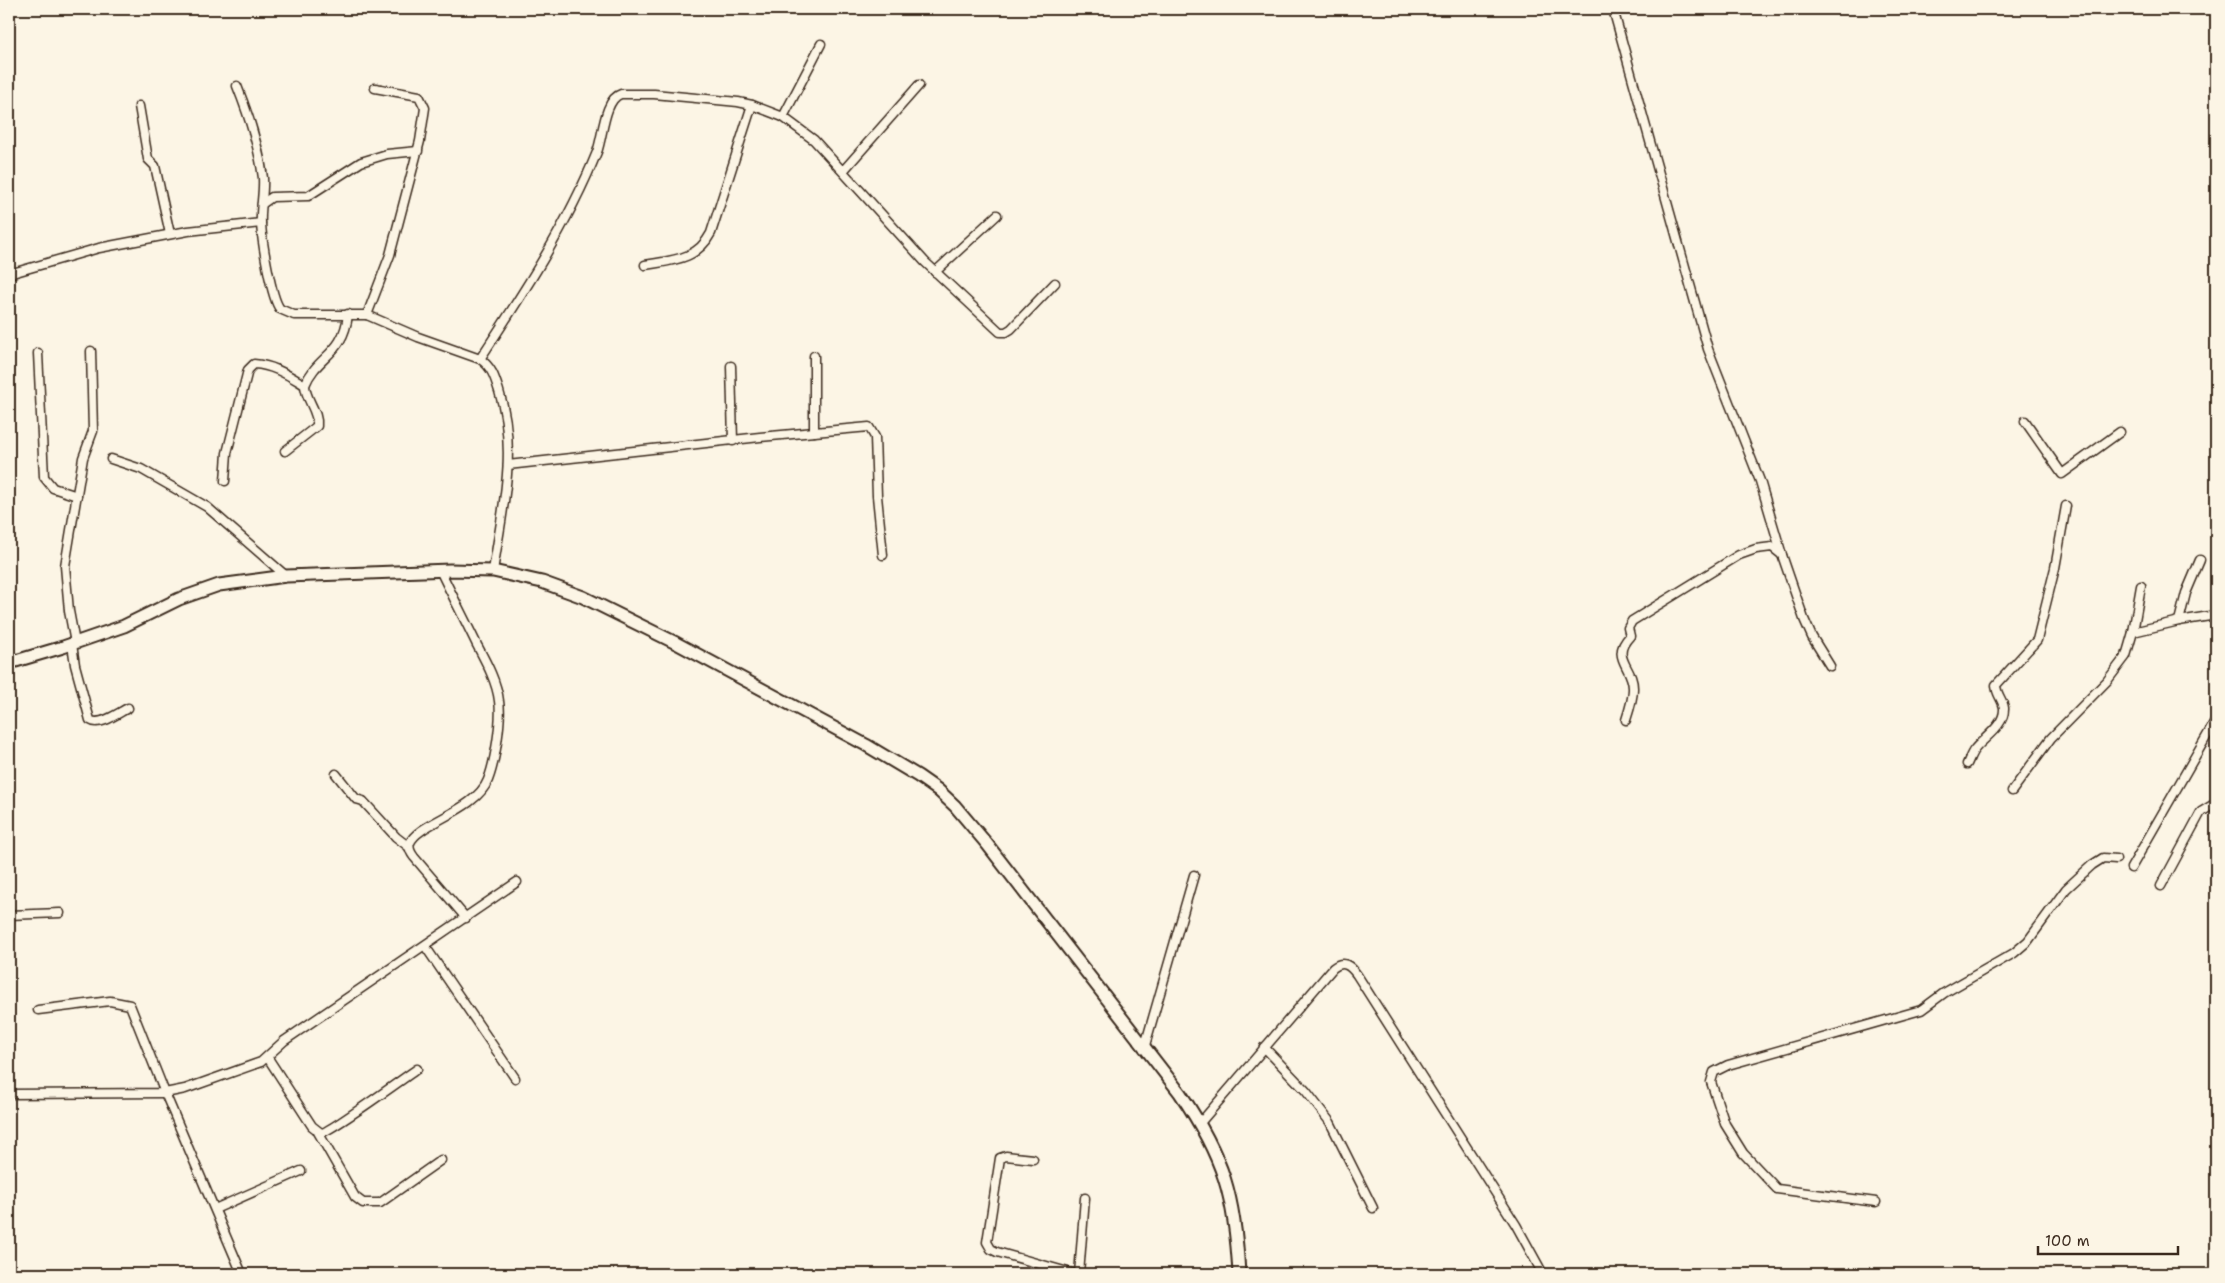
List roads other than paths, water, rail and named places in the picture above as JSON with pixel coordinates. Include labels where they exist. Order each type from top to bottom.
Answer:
[{"type":"street","points":[[1613,9],[1708,348],[1760,481],[1782,555],[1808,628],[1830,666]]},
{"type":"street","points":[[783,117],[821,44]]},
{"type":"street","points":[[843,172],[919,85]]},
{"type":"street","points":[[237,86],[250,120],[263,179],[261,223],[271,284],[280,309],[294,315],[368,315],[418,337],[480,359],[487,364],[493,373],[506,425],[508,465],[493,571]]},
{"type":"street","points":[[368,315],[390,255],[418,151],[425,108],[422,99],[412,94],[375,88]]},
{"type":"street","points":[[480,359],[554,242],[593,162],[602,139],[604,122],[613,99],[616,96],[630,93],[752,105],[783,117],[814,140],[935,272],[995,328],[1003,333],[1011,329],[1055,283]]},
{"type":"street","points":[[645,266],[693,254],[706,245],[752,105]]},
{"type":"street","points":[[140,106],[148,158],[155,166],[170,234]]},
{"type":"street","points":[[262,204],[272,197],[308,196],[361,162],[387,154],[418,151]]},
{"type":"street","points":[[935,272],[997,214]]},
{"type":"street","points":[[9,274],[99,248],[170,234],[261,223]]},
{"type":"street","points":[[285,451],[317,426],[318,420],[305,385],[343,338],[348,314]]},
{"type":"street","points":[[91,352],[93,431],[83,458],[76,496],[65,579],[68,611],[74,643],[75,665],[90,720],[95,723],[103,721],[128,708]]},
{"type":"street","points":[[38,354],[41,451],[44,477],[49,486],[76,496]]},
{"type":"street","points":[[814,356],[814,432]]},
{"type":"street","points":[[225,481],[227,453],[248,370],[254,364],[261,364],[278,369],[305,385]]},
{"type":"street","points":[[731,366],[733,440]]},
{"type":"street","points":[[2025,421],[2062,474],[2120,432]]},
{"type":"street","points":[[508,465],[867,427],[874,433],[883,555]]},
{"type":"street","points":[[111,459],[141,469],[207,507],[286,576]]},
{"type":"street","points":[[1967,764],[1973,750],[1990,735],[2001,718],[2004,708],[1996,691],[1996,685],[2037,640],[2055,568],[2066,506]]},
{"type":"street","points":[[1626,720],[1633,688],[1621,654],[1622,644],[1630,636],[1628,628],[1632,622],[1739,555],[1756,549],[1772,547],[1782,555]]},
{"type":"street","points":[[2179,621],[2186,594],[2200,560]]},
{"type":"street","points":[[409,847],[410,842],[422,830],[458,810],[477,795],[488,781],[498,735],[500,701],[490,672],[440,570]]},
{"type":"street","points":[[9,662],[124,626],[179,599],[219,585],[286,576],[440,570],[493,571],[542,582],[583,597],[676,643],[918,776],[955,806],[1180,1093],[1200,1123],[1220,1162],[1230,1197],[1237,1236],[1239,1274]]},
{"type":"street","points":[[2012,791],[2051,738],[2120,665],[2126,656],[2133,632],[2141,586]]},
{"type":"street","points":[[2133,632],[2179,621],[2216,615]]},
{"type":"street","points":[[2131,868],[2216,720]]},
{"type":"street","points":[[336,774],[356,799],[363,802],[396,837],[409,847],[414,857],[466,918]]},
{"type":"street","points":[[2161,886],[2201,812],[2216,803]]},
{"type":"street","points":[[1876,1202],[1777,1189],[1743,1153],[1725,1124],[1711,1082],[1714,1072],[1728,1065],[1922,1010],[1944,992],[2014,953],[2028,941],[2066,890],[2092,865],[2103,858],[2116,859]]},
{"type":"street","points":[[1144,1049],[1194,875]]},
{"type":"street","points":[[9,1094],[165,1093],[185,1089],[261,1062],[268,1058],[284,1041],[517,882]]},
{"type":"street","points":[[9,915],[60,913]]},
{"type":"street","points":[[425,946],[515,1078]]},
{"type":"street","points":[[1200,1123],[1333,968],[1338,964],[1349,966],[1511,1217],[1544,1274]]},
{"type":"street","points":[[38,1010],[110,1001],[130,1005],[165,1093],[242,1274]]},
{"type":"street","points":[[1264,1047],[1306,1091],[1330,1122],[1373,1208]]},
{"type":"street","points":[[268,1058],[312,1126],[318,1132],[355,1197],[363,1203],[380,1202],[442,1160]]},
{"type":"street","points":[[318,1132],[325,1133],[334,1128],[417,1069]]},
{"type":"street","points":[[1033,1159],[1006,1156],[1000,1158],[987,1242],[991,1249],[1077,1274],[1085,1198]]},
{"type":"street","points":[[215,1209],[301,1171]]}]
